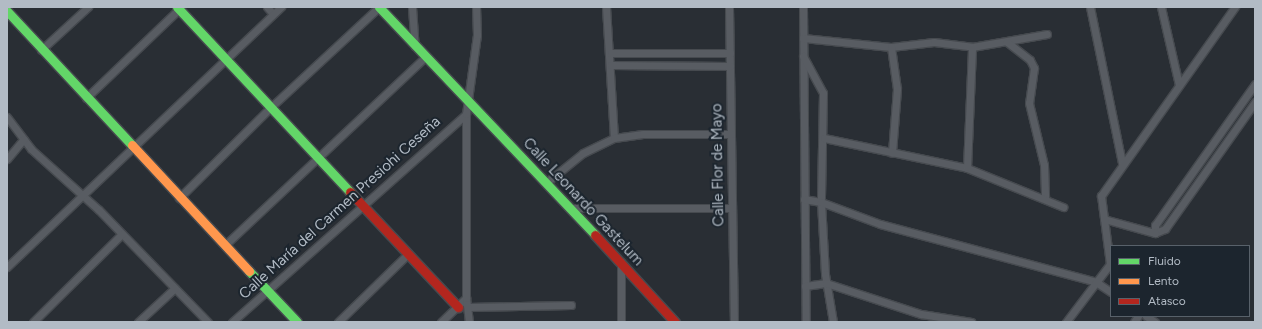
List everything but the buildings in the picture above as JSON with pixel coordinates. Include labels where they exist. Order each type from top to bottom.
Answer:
[{"type":"street","points":[[41,50],[88,7]]},
{"type":"street","points":[[267,7],[273,14]]},
{"type":"street","points":[[7,267],[134,149],[225,58],[281,7]]},
{"type":"street","points":[[179,198],[271,107],[379,7]]},
{"type":"street","name":"Calle Leonardo Gastelum","points":[[379,7],[468,102],[548,182],[675,322]]},
{"type":"street","points":[[412,7],[415,46]]},
{"type":"street","points":[[463,307],[466,298],[466,114],[477,36],[476,7]]},
{"type":"street","points":[[606,7],[611,53],[614,138]]},
{"type":"street","name":"Calle Flor de Mayo","points":[[729,7],[734,322]]},
{"type":"street","points":[[803,7],[806,322]]},
{"type":"street","points":[[1090,7],[1122,163]]},
{"type":"street","points":[[1161,7],[1179,85]]},
{"type":"street","points":[[1066,322],[1110,264],[1101,196],[1122,163],[1235,7]]},
{"type":"street","points":[[86,98],[178,8],[362,204],[407,255],[463,307],[469,322]]},
{"type":"street","points":[[7,11],[41,50],[179,198],[297,322]]},
{"type":"street","points":[[803,38],[891,47],[934,42],[972,47],[1046,34]]},
{"type":"street","points":[[1007,42],[1030,60],[1034,68],[1030,103],[1044,165],[1045,199]]},
{"type":"street","points":[[891,47],[897,89],[892,153]]},
{"type":"street","points":[[967,168],[972,47]]},
{"type":"street","points":[[611,53],[730,53]]},
{"type":"street","points":[[803,56],[823,93],[824,138],[822,202],[826,283],[833,322]]},
{"type":"street","points":[[225,245],[317,156],[425,57]]},
{"type":"street","points":[[611,65],[730,66]]},
{"type":"street","points":[[1155,233],[1155,225],[1255,84]]},
{"type":"street","points":[[1104,219],[1155,233],[1165,229],[1255,102]]},
{"type":"street","name":"Calle María del Carmen Presiohi Ceseña","points":[[232,322],[362,204],[466,114]]},
{"type":"street","points":[[7,117],[24,139],[58,176],[83,197],[122,234],[208,322]]},
{"type":"street","points":[[548,182],[583,153],[614,138],[643,134],[731,134]]},
{"type":"street","points":[[824,138],[967,168],[1063,207]]},
{"type":"street","points":[[7,159],[24,139]]},
{"type":"street","points":[[804,199],[822,202],[880,224],[1096,282],[1110,291]]},
{"type":"street","points":[[572,208],[732,208]]},
{"type":"street","points":[[33,322],[122,234]]},
{"type":"street","points":[[338,322],[407,255]]},
{"type":"street","points":[[621,262],[621,322]]},
{"type":"street","points":[[805,286],[826,283],[921,314],[971,322]]},
{"type":"street","points":[[138,322],[175,288]]},
{"type":"street","points":[[441,322],[463,307],[571,305]]},
{"type":"traffic: fast","points":[[177,7],[350,192]]},
{"type":"traffic: fast","points":[[379,7],[595,235]]},
{"type":"traffic: fast","points":[[7,11],[132,145]]},
{"type":"traffic: fast","points":[[249,271],[297,322]]},
{"type":"traffic: slow","points":[[132,145],[249,271]]},
{"type":"traffic: jam","points":[[350,192],[458,307]]},
{"type":"traffic: jam","points":[[595,235],[675,322]]}]
